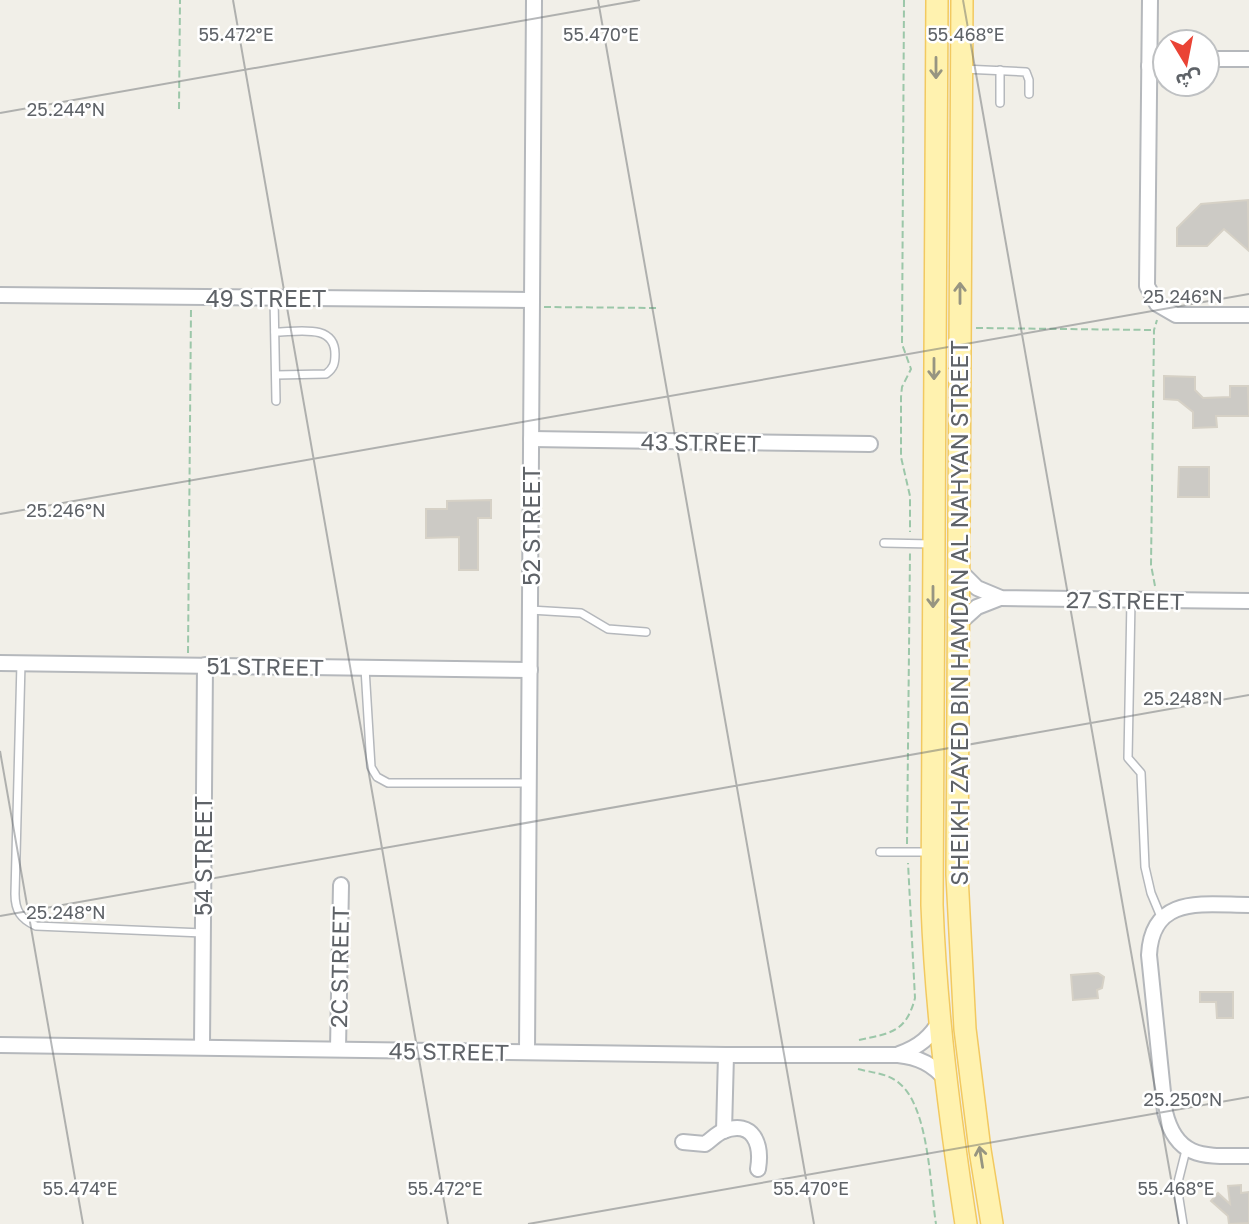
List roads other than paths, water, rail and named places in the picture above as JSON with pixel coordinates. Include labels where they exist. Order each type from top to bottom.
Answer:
[{"type":"main road","name":"SHEIKH ZAYED BIN HAMDAN AL NAHYAN STREET","points":[[937,0],[932,852],[934,943],[966,1224]]},
{"type":"main road","name":"SHEIKH ZAYED BIN HAMDAN AL NAHYAN STREET","points":[[962,0],[956,787],[959,915],[965,1028],[992,1224]]},
{"type":"main road","points":[[933,822],[940,852],[943,905],[947,913],[959,915]]},
{"type":"main road","points":[[934,943],[945,942],[950,948],[956,994],[965,1028]]},
{"type":"street","name":"52 STREET","points":[[527,1052],[534,0]]},
{"type":"street","points":[[1150,0],[1148,257],[1145,279],[1159,301],[1179,308],[1206,315],[1249,315]]},
{"type":"street","points":[[1221,58],[1249,59]]},
{"type":"street","name":"49 STREET","points":[[0,295],[532,303]]},
{"type":"street","name":"43 STREET","points":[[531,439],[870,444]]},
{"type":"street","name":"27 STREET","points":[[958,569],[976,588],[1001,598],[1249,601]]},
{"type":"street","name":"27 STREET","points":[[958,624],[977,607],[1001,598]]},
{"type":"street","name":"51 STREET","points":[[0,663],[530,670]]},
{"type":"street","name":"54 STREET","points":[[202,1046],[205,665]]},
{"type":"street","name":"2C STREET","points":[[338,1049],[341,885]]},
{"type":"street","points":[[1249,905],[1186,906],[1161,917],[1153,932],[1149,955],[1165,1112],[1172,1132],[1186,1150],[1210,1156],[1249,1156]]},
{"type":"street","points":[[898,1055],[924,1042],[941,1019]]},
{"type":"street","name":"45 STREET","points":[[0,1045],[898,1055],[927,1062],[939,1071],[948,1083]]},
{"type":"street","points":[[724,1131],[726,1055]]},
{"type":"street","points":[[683,1142],[705,1144],[724,1131],[740,1129],[754,1136],[761,1151],[758,1169]]},
{"type":"lane","points":[[962,69],[1026,72],[1030,80],[1029,94]]},
{"type":"lane","points":[[1000,70],[1000,103]]},
{"type":"lane","points":[[274,298],[276,401]]},
{"type":"lane","points":[[275,332],[325,333],[333,340],[335,350],[335,364],[326,374],[276,375]]},
{"type":"lane","points":[[884,543],[933,544]]},
{"type":"lane","points":[[1131,600],[1128,758],[1141,773],[1147,880],[1161,917]]},
{"type":"lane","points":[[530,610],[581,612],[608,629],[646,632]]},
{"type":"lane","points":[[21,663],[15,894],[15,905],[19,914],[26,922],[36,926],[203,933]]},
{"type":"lane","points":[[365,667],[371,767],[377,777],[388,783],[529,783]]},
{"type":"lane","points":[[880,852],[932,852]]},
{"type":"lane","points":[[1182,1224],[1177,1186],[1186,1150]]}]
